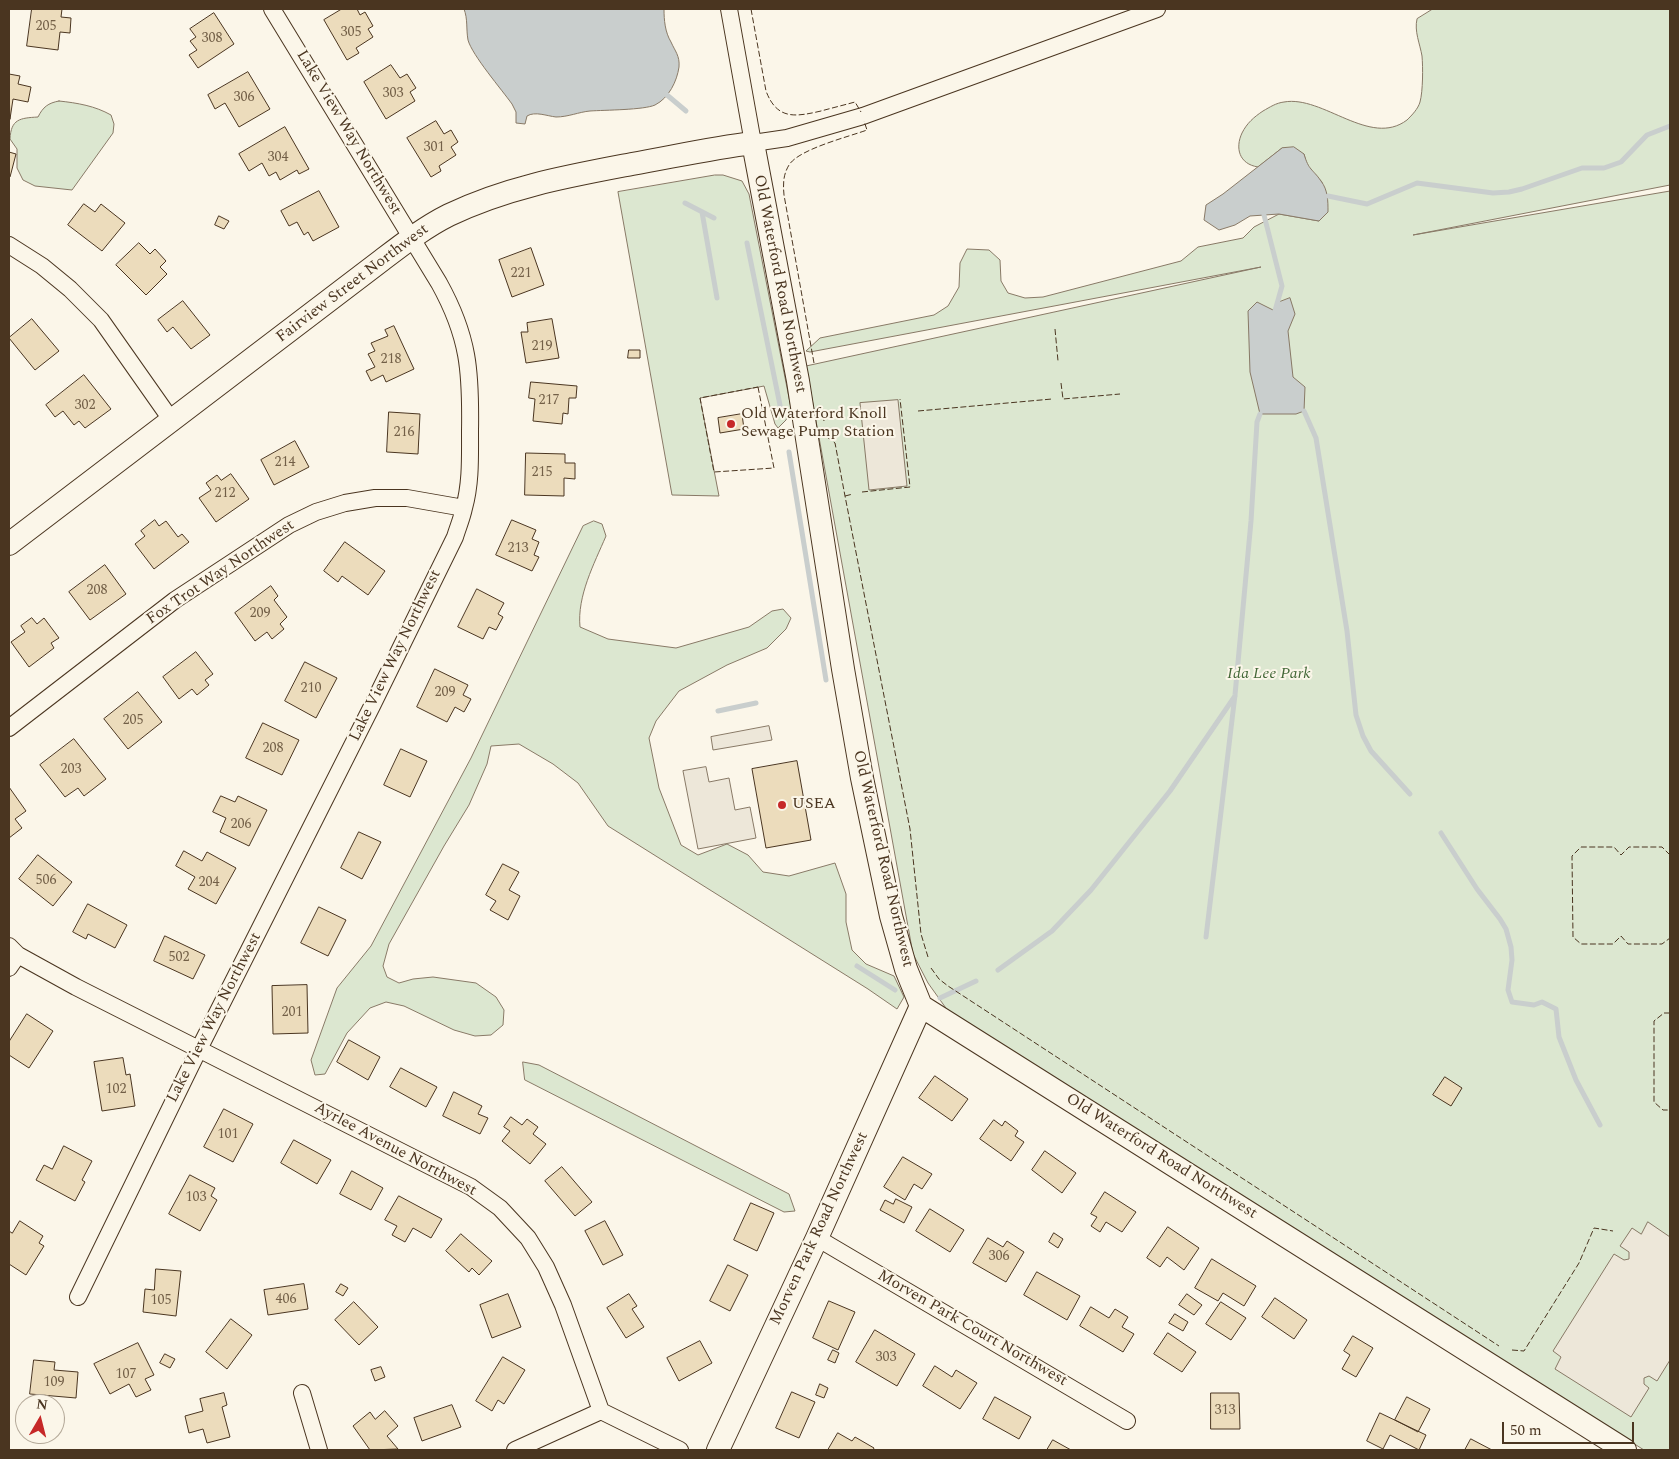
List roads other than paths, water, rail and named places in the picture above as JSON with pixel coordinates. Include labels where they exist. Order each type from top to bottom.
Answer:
[{"type":"street","name":"Lake View Way Northwest","points":[[78,1297],[199,1049],[455,537],[464,508],[470,476],[471,384],[467,354],[459,324],[448,299],[412,238],[272,9]]},
{"type":"street","name":"Old Waterford Road Northwest","points":[[729,9],[752,143],[798,381],[862,778],[891,916],[906,969],[922,1006],[1625,1450]]},
{"type":"street","points":[[752,143],[787,138],[863,116],[1157,9]]},
{"type":"street","name":"Fairview Street Northwest","points":[[9,544],[412,238],[447,216],[484,200],[530,184],[752,143]]},
{"type":"street","points":[[9,245],[42,266],[101,320],[172,421]]},
{"type":"street","name":"Fox Trot Way Northwest","points":[[9,728],[175,600],[289,525],[316,512],[345,503],[375,498],[407,498],[464,508]]},
{"type":"street","name":"Ayrlee Avenue Northwest","points":[[12,956],[471,1187],[500,1208],[528,1238],[546,1267],[563,1305],[601,1411]]},
{"type":"street","name":"Morven Park Road Northwest","points":[[718,1450],[922,1006]]},
{"type":"street","name":"Morven Park Court Northwest","points":[[817,1238],[1127,1420]]},
{"type":"street","points":[[302,1393],[319,1450]]},
{"type":"street","points":[[515,1450],[601,1411],[680,1450]]},
{"type":"waterway","points":[[667,95],[686,111]]},
{"type":"waterway","points":[[1328,196],[1367,204],[1417,183],[1493,193],[1509,192],[1582,168],[1604,168],[1621,162],[1647,135],[1670,126]]},
{"type":"waterway","points":[[685,203],[714,218]]},
{"type":"waterway","points":[[702,212],[717,298]]},
{"type":"waterway","points":[[1264,215],[1282,286],[1275,311]]},
{"type":"waterway","points":[[747,243],[782,415]]},
{"type":"waterway","points":[[1304,411],[1316,438],[1347,631],[1356,715],[1363,736],[1371,751],[1410,794]]},
{"type":"waterway","points":[[1206,937],[1235,695],[1251,521],[1257,422],[1260,414]]},
{"type":"waterway","points":[[789,452],[826,680]]},
{"type":"waterway","points":[[998,970],[1052,931],[1091,890],[1170,791],[1235,696]]},
{"type":"waterway","points":[[718,711],[756,703]]},
{"type":"waterway","points":[[1441,833],[1477,889],[1506,929],[1511,947],[1512,960],[1508,990],[1512,1002],[1534,1005],[1542,1002],[1556,1009],[1559,1037],[1576,1080],[1600,1125]]},
{"type":"waterway","points":[[857,966],[895,990]]},
{"type":"waterway","points":[[940,998],[976,981]]},
{"type":"place","name":"Old Waterford Knoll Sewage Pump Station","points":[[731,424]]},
{"type":"place","name":"USEA","points":[[782,805]]},
{"type":"park label","name":"Ida Lee Park","points":[[1269,675]]}]
